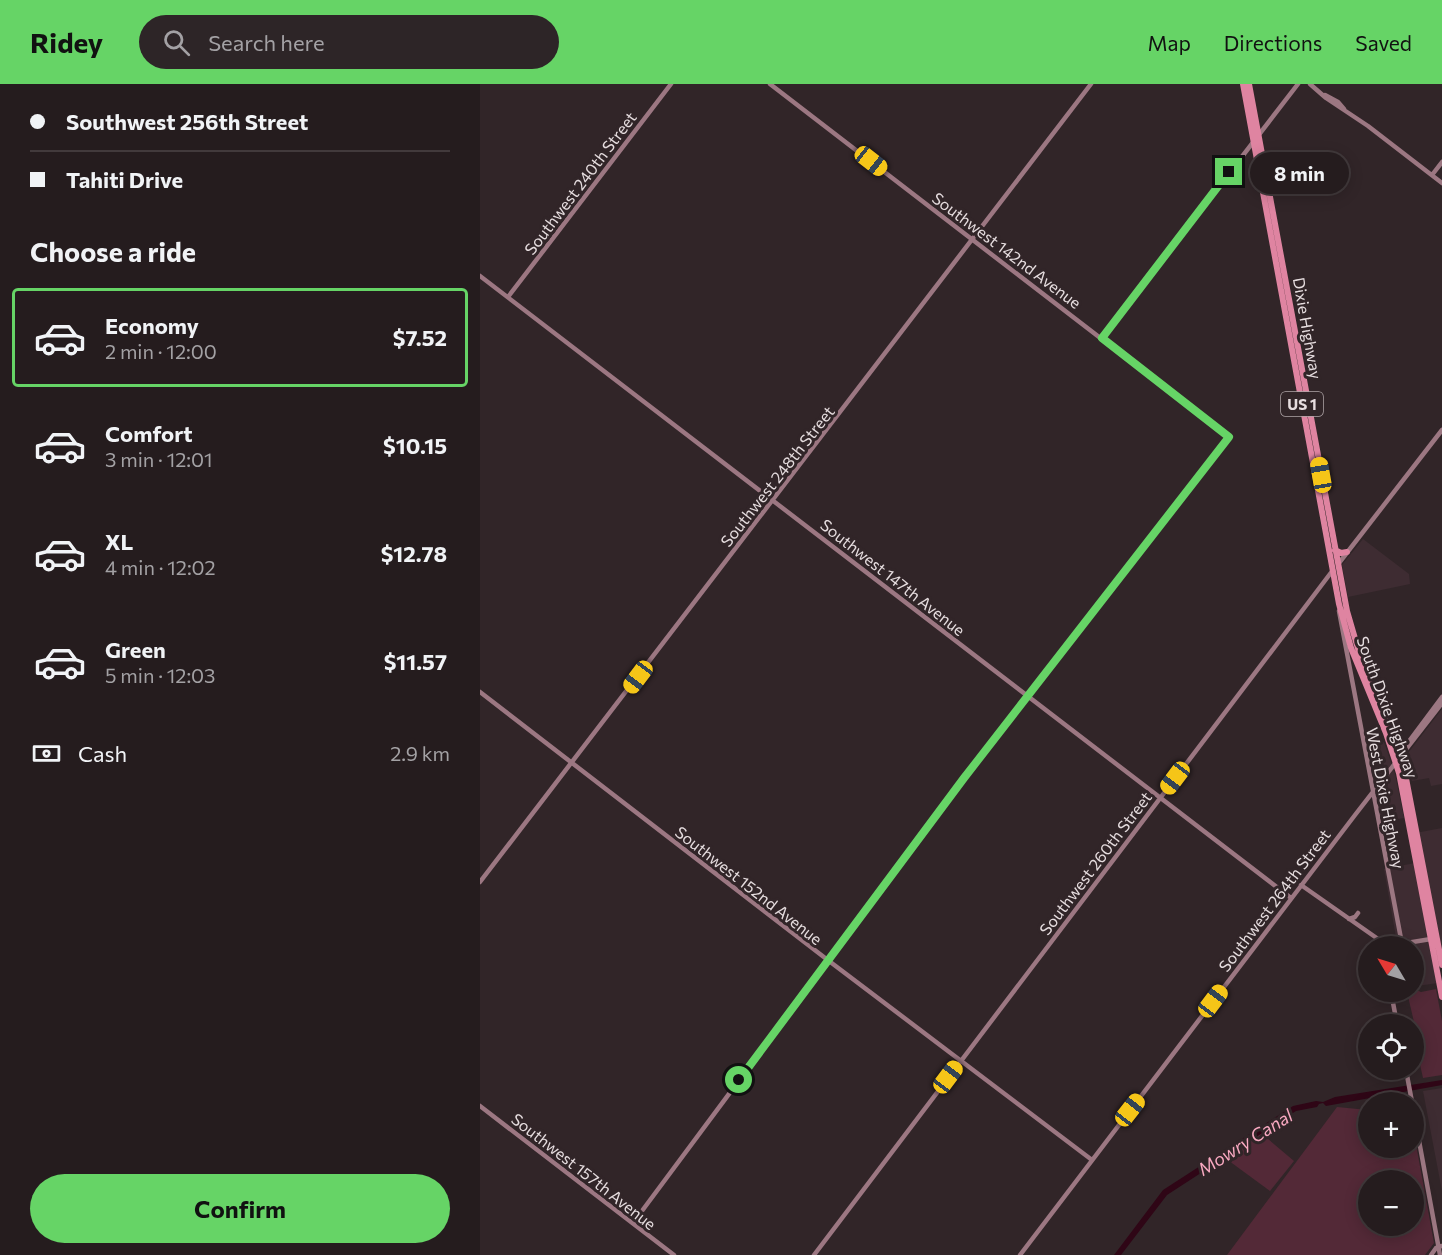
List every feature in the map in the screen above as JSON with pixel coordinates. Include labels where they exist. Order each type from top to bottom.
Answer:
[{"type":"highway","name":"Dixie Highway","points":[[1243,84],[1256,137],[1335,550],[1335,582],[1339,604]]},
{"type":"highway","name":"Dixie Highway","points":[[1249,84],[1256,153],[1335,567],[1347,611],[1353,647]]},
{"type":"highway","points":[[1246,150],[1256,153]]},
{"type":"highway","points":[[1335,550],[1341,553],[1347,552]]},
{"type":"highway","points":[[1325,580],[1331,579],[1335,582]]},
{"type":"highway","name":"South Dixie Highway","points":[[1339,604],[1353,647],[1399,757],[1410,792],[1431,939],[1442,997]]},
{"type":"highway","name":"South Dixie Highway","points":[[1399,757],[1410,825],[1420,860]]},
{"type":"highway","points":[[1420,860],[1442,966],[1440,979]]},
{"type":"highway","points":[[1431,939],[1435,943],[1438,962],[1442,966]]},
{"type":"street","name":"Southwest 240th Street","points":[[508,297],[672,84]]},
{"type":"street","name":"Southwest 142nd Avenue","points":[[770,84],[1229,437],[1028,695]]},
{"type":"street","name":"Southwest 248th Street","points":[[480,882],[1091,84]]},
{"type":"street","points":[[1102,338],[1298,84]]},
{"type":"street","points":[[1310,84],[1442,183]]},
{"type":"street","points":[[1432,175],[1442,162]]},
{"type":"street","name":"Southwest 147th Avenue","points":[[480,276],[1291,898]]},
{"type":"street","name":"Southwest 260th Street","points":[[814,1255],[1325,580],[1442,430]]},
{"type":"street","name":"West Dixie Highway","points":[[1339,604],[1339,618],[1400,936]]},
{"type":"street","points":[[1346,656],[1353,647]]},
{"type":"street","name":"Southwest 152nd Avenue","points":[[480,692],[1092,1160]]},
{"type":"street","points":[[633,1223],[1028,695]]},
{"type":"street","name":"Southwest 264th Street","points":[[1399,757],[1442,697]]},
{"type":"street","name":"Southwest 264th Street","points":[[1020,1255],[1442,703]]},
{"type":"street","points":[[1386,774],[1400,773]]},
{"type":"street","points":[[1301,885],[1374,936]]},
{"type":"street","points":[[1349,919],[1358,913]]},
{"type":"street","points":[[1424,940],[1431,939]]},
{"type":"street","name":"Southwest 157th Avenue","points":[[480,1106],[674,1255]]},
{"type":"street","points":[[1423,1158],[1440,1255]]},
{"type":"street","points":[[1431,1255],[1440,1247]]},
{"type":"shaded area","points":[[1363,539],[1409,574],[1410,584],[1348,597],[1342,565]]},
{"type":"shaded area","points":[[1442,709],[1442,784],[1431,786],[1429,778],[1412,781],[1405,757]]},
{"type":"shaded area","points":[[1384,742],[1395,774],[1404,818],[1381,822],[1367,748]]},
{"type":"shaded area","points":[[1442,828],[1442,964],[1436,972],[1438,983],[1424,985],[1424,936],[1396,936],[1384,869],[1415,863],[1410,834]]},
{"type":"shaded area","points":[[1436,989],[1442,1021],[1442,1075],[1424,1078],[1424,1014],[1412,1014],[1409,1002],[1424,1002],[1424,991]]},
{"type":"shaded area","points":[[1442,1088],[1442,1191],[1424,1092]]},
{"type":"shaded area","points":[[1337,1107],[1358,1109],[1358,1158],[1418,1158],[1421,1170],[1358,1170],[1358,1236],[1424,1236],[1424,1188],[1434,1243],[1425,1255],[1227,1255]]},
{"type":"shaded area","points":[[1261,1133],[1294,1161],[1270,1191],[1225,1158]]},
{"type":"water","points":[[1442,1080],[1442,1085],[1403,1092],[1366,1092]]},
{"type":"water","name":"Mowry Canal","points":[[1358,1093],[1358,1100],[1326,1106],[1323,1103],[1317,1107],[1296,1111],[1167,1195],[1121,1255],[1114,1255],[1163,1190],[1293,1106],[1316,1101],[1323,1102],[1335,1097]]},
{"type":"route","points":[[739,1080],[964,778],[1229,437],[1102,338],[1229,172]]}]
